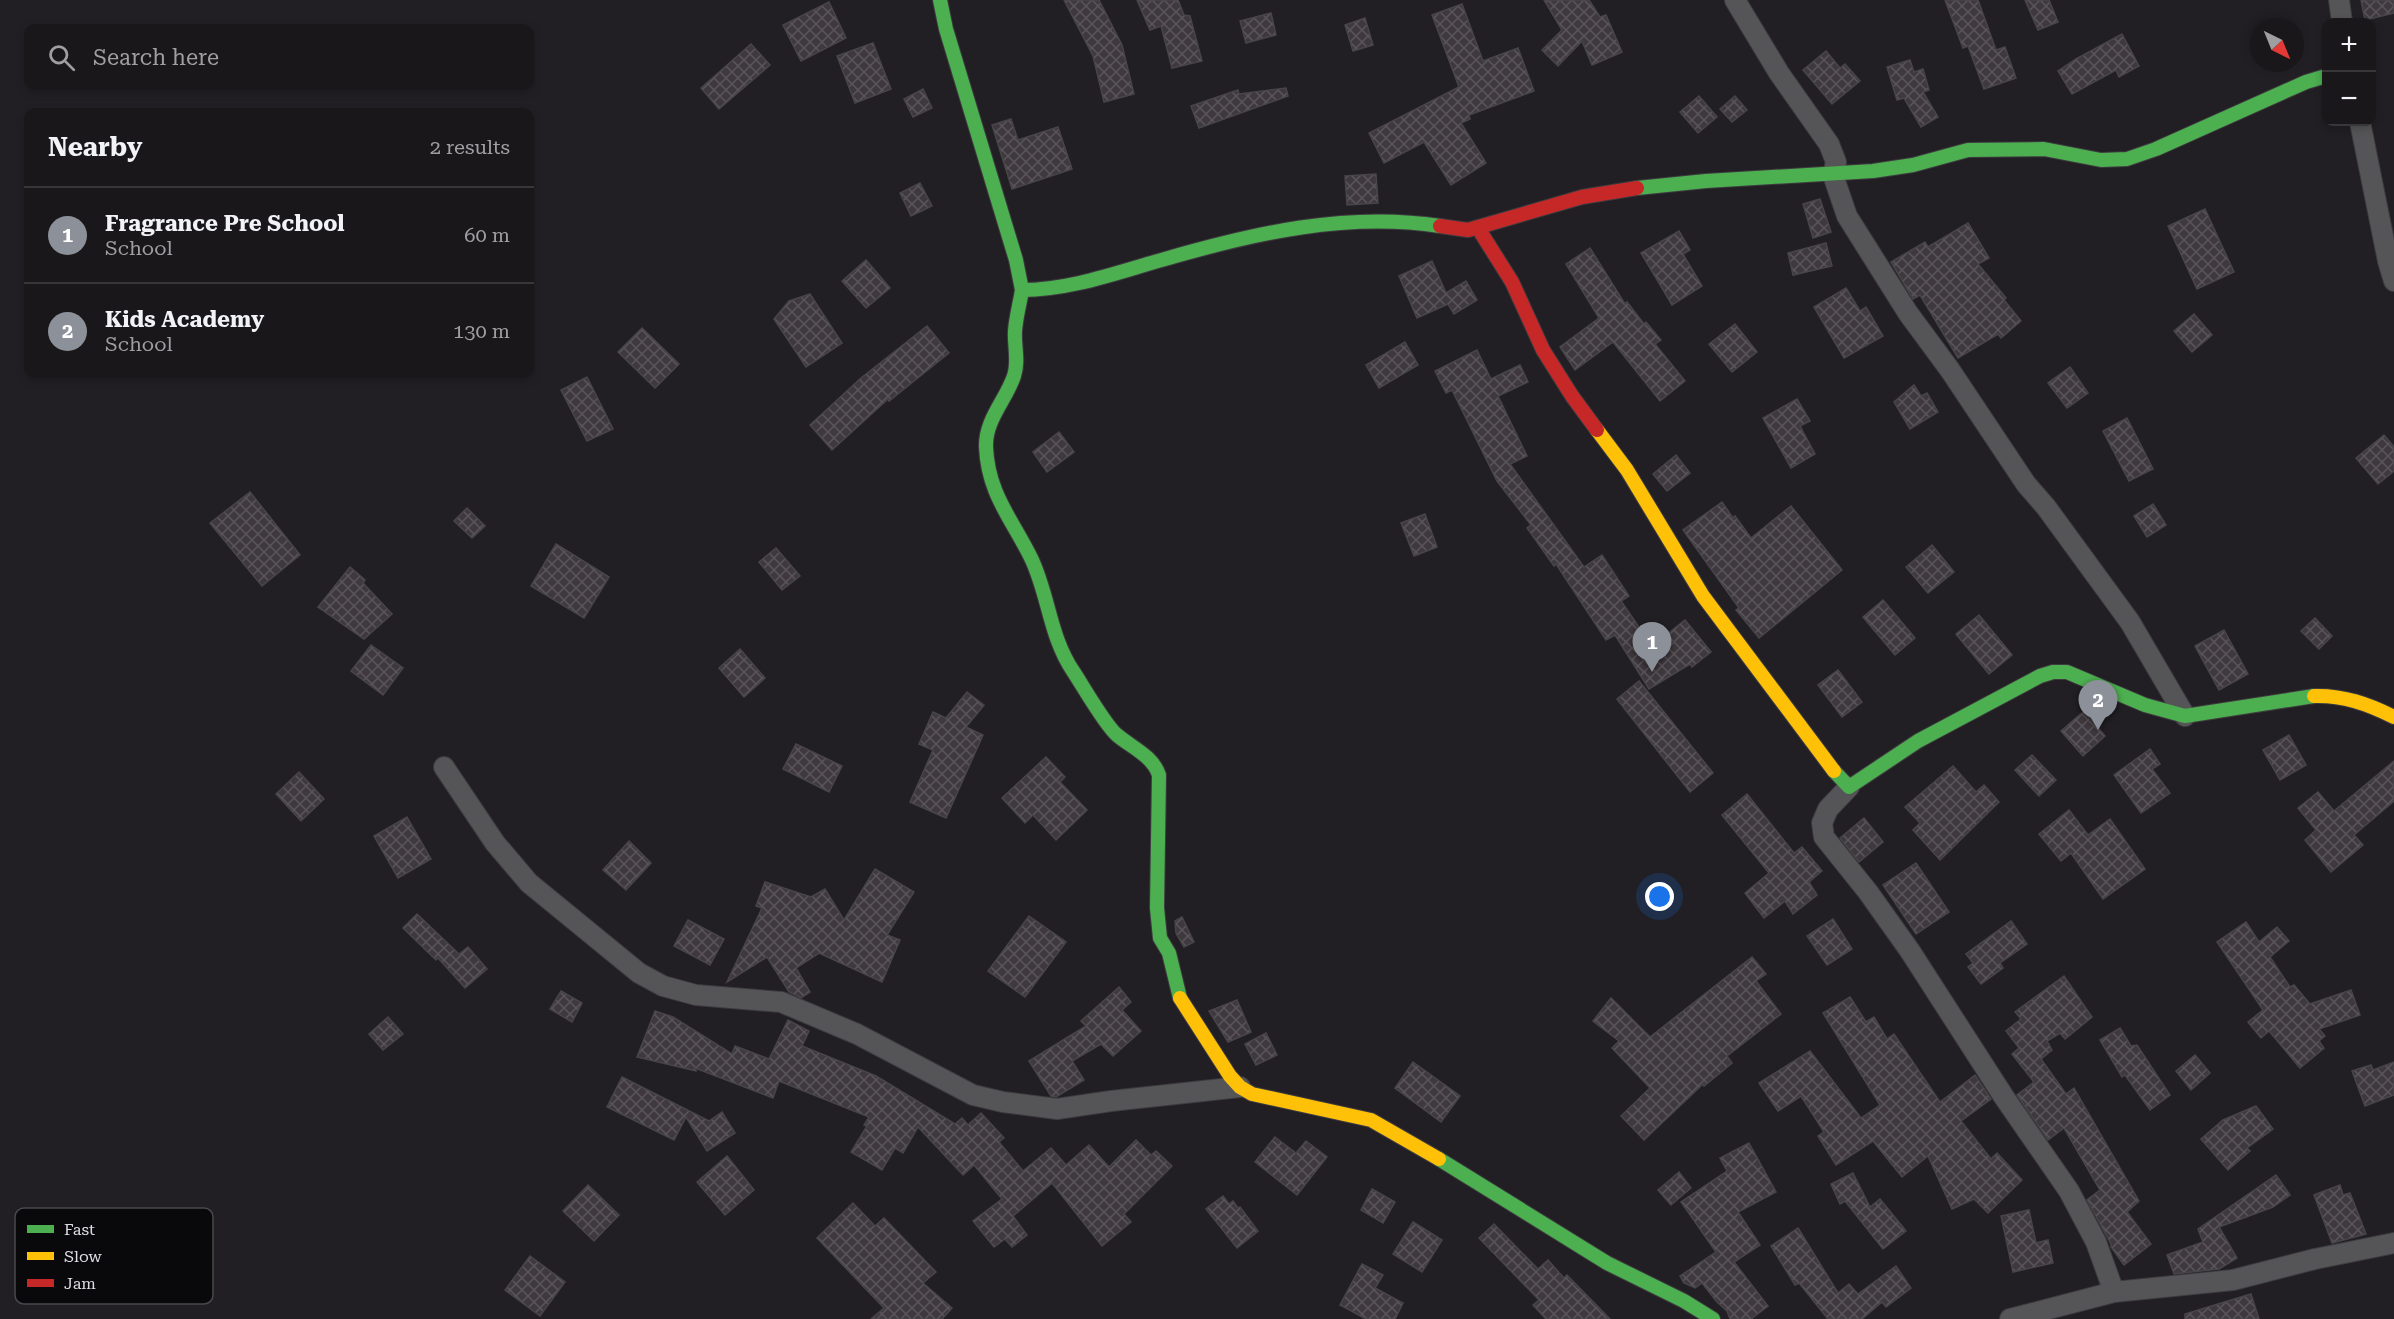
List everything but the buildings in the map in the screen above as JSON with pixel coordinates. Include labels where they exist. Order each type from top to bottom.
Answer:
[{"type":"street","points":[[940,0],[946,29],[1016,260],[1022,290],[1015,332],[1017,364],[1014,377],[989,426],[987,436],[986,447],[993,489],[1032,560],[1046,596],[1054,635],[1065,660],[1115,734],[1134,747],[1159,775],[1157,802],[1158,930],[1176,973],[1179,998],[1230,1076],[1240,1087],[1252,1094],[1371,1120],[1457,1169],[1607,1263],[1684,1301],[1713,1319]]},
{"type":"street","points":[[1735,0],[1779,73],[1829,144],[1836,162],[1833,175],[1847,216],[1908,313],[1950,370],[2026,484],[2046,507],[2130,622],[2185,716]]},
{"type":"street","points":[[2339,0],[2341,18]]},
{"type":"street","points":[[1022,290],[1076,284],[1214,245],[1295,228],[1359,220],[1415,222],[1456,230],[1478,228],[1572,199],[1635,188],[1873,171],[1913,165],[1968,150],[2044,149],[2077,153],[2101,160],[2127,159],[2156,149],[2306,82],[2322,77]]},
{"type":"street","points":[[2361,126],[2394,281]]},
{"type":"street","points":[[1478,228],[1512,282],[1543,350],[1572,396],[1627,470],[1703,596],[1836,774],[1849,787]]},
{"type":"street","points":[[2114,1292],[2096,1242],[2069,1191],[2004,1097],[1910,951],[1868,892],[1824,837],[1822,823],[1828,809],[1849,787],[1918,741],[2040,676],[2054,672],[2067,672],[2145,705],[2185,716],[2301,697],[2336,695],[2373,706],[2394,717]]},
{"type":"street","points":[[444,767],[495,843],[529,883],[639,973],[663,986],[696,995],[781,1002],[857,1034],[973,1095],[1003,1102],[1057,1109],[1240,1087]]},
{"type":"street","points":[[2010,1319],[2114,1292],[2234,1280],[2315,1259],[2394,1243]]},
{"type":"traffic: fast","points":[[940,0],[946,29],[1016,260],[1022,290],[1076,284],[1267,233],[1335,223],[1405,222],[1440,226]]},
{"type":"traffic: fast","points":[[1637,188],[1706,181],[1873,171],[1913,165],[1968,150],[2044,149],[2101,160],[2127,159],[2156,149],[2306,82],[2322,77]]},
{"type":"traffic: fast","points":[[1022,290],[1015,331],[1014,376],[989,428],[987,437],[986,447],[991,479],[1038,574],[1054,631],[1065,658],[1106,723],[1147,757],[1159,775],[1157,908],[1160,938],[1169,953],[1180,998]]},
{"type":"traffic: fast","points":[[1834,771],[1849,787],[1918,741],[2040,676],[2053,672],[2067,672],[2145,705],[2185,716],[2314,696]]},
{"type":"traffic: fast","points":[[1439,1159],[1607,1263],[1684,1301],[1713,1319]]},
{"type":"traffic: slow","points":[[1597,430],[1627,470],[1703,596],[1834,771]]},
{"type":"traffic: slow","points":[[2314,696],[2355,701],[2394,717]]},
{"type":"traffic: slow","points":[[1180,998],[1230,1076],[1240,1087],[1252,1094],[1371,1120],[1439,1159]]},
{"type":"traffic: jam","points":[[1440,226],[1468,230],[1582,197],[1637,188]]},
{"type":"traffic: jam","points":[[1478,228],[1512,282],[1543,350],[1597,430]]},
{"type":"place","name":"Fragrance Pre School","points":[[1652,672]]},
{"type":"place","name":"Kids Academy","points":[[2098,730]]}]
